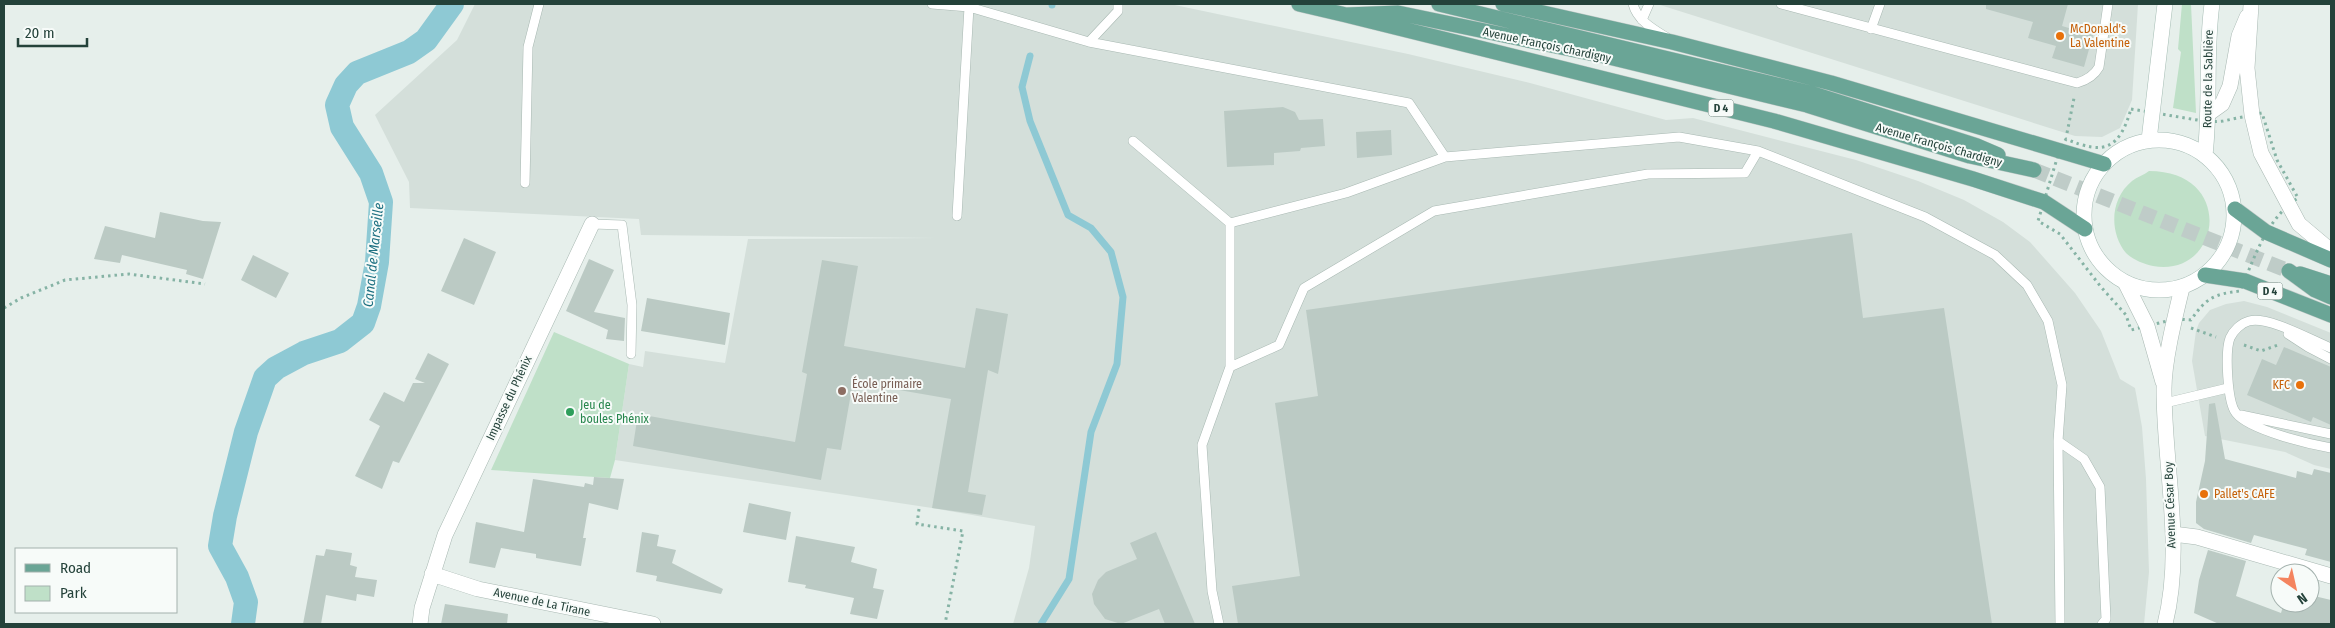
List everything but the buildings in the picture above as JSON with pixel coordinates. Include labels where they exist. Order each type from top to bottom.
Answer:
[{"type":"main road","name":"Avenue François Chardigny","points":[[1299,4],[1346,15],[1398,14],[1609,57],[1807,105],[1970,156],[2034,170],[1977,146],[1810,93],[1439,4]]},
{"type":"main road","points":[[1502,4],[1672,42],[1831,83],[2062,145],[2104,164]]},
{"type":"main road","name":"D 4","points":[[1346,15],[1774,121],[1973,179],[2044,202],[2085,228]]},
{"type":"main road","points":[[2235,209],[2266,232],[2331,260]]},
{"type":"main road","name":"D 4","points":[[2331,284],[2289,271],[2315,290],[2331,297]]},
{"type":"main road","name":"D 4","points":[[2206,275],[2245,281],[2331,315]]},
{"type":"street","points":[[2149,140],[2164,4]]},
{"type":"street","name":"Route de la Sablière","points":[[2205,154],[2209,118],[2208,35],[2212,4]]},
{"type":"street","points":[[2209,118],[2222,104],[2230,86],[2238,36],[2251,5]]},
{"type":"street","points":[[2251,5],[2247,68],[2252,115],[2261,153],[2299,224],[2331,251]]},
{"type":"street","points":[[2149,140],[2169,140],[2188,145],[2205,154],[2220,169],[2230,188],[2235,209],[2233,234],[2223,257],[2206,275],[2182,288],[2163,291],[2144,290],[2126,284],[2107,270],[2092,251],[2085,228],[2084,205],[2091,183],[2104,164],[2125,148],[2149,140]]},
{"type":"street","name":"Impasse du Phénix","points":[[420,624],[432,574],[449,527],[592,224]]},
{"type":"street","name":"Avenue César Boy","points":[[2126,284],[2147,326],[2164,386],[2173,534],[2170,606],[2165,624]]},
{"type":"street","name":"Avenue César Boy","points":[[2164,386],[2182,288]]},
{"type":"street","points":[[2173,534],[2197,537],[2331,576]]},
{"type":"street","name":"Avenue de La Tirane","points":[[432,574],[478,588],[653,624]]},
{"type":"lane","points":[[525,183],[528,48],[539,4]]},
{"type":"lane","points":[[932,4],[969,7],[1089,42],[1409,104],[1445,157]]},
{"type":"lane","points":[[1089,42],[1118,11],[1118,4]]},
{"type":"lane","points":[[1633,4],[1635,11],[1642,20],[1672,42]]},
{"type":"lane","points":[[1642,20],[1649,4]]},
{"type":"lane","points":[[1781,4],[2077,83],[2091,77],[2099,66],[2108,4]]},
{"type":"lane","points":[[1871,29],[1880,4]]},
{"type":"lane","points":[[957,216],[969,7]]},
{"type":"lane","points":[[1230,223],[1346,192],[1445,157],[1679,137],[1758,151],[1925,217],[1995,255],[2027,285],[2048,321],[2062,385],[2058,441],[2060,624]]},
{"type":"lane","points":[[1133,141],[1230,223],[1230,367],[1202,445],[1212,591],[1219,624]]},
{"type":"lane","points":[[1230,367],[1279,344],[1304,288],[1434,212],[1648,174],[1745,173],[1758,151]]},
{"type":"lane","points":[[592,224],[622,225],[632,305],[632,354]]},
{"type":"lane","points":[[2331,348],[2262,320],[2247,321],[2234,331],[2229,341],[2228,388],[2229,401],[2236,414],[2268,431],[2331,448]]},
{"type":"lane","points":[[2276,325],[2308,348],[2331,359]]},
{"type":"lane","points":[[2165,403],[2228,388]]},
{"type":"lane","points":[[2236,414],[2331,434]]},
{"type":"lane","points":[[2058,441],[2084,460],[2100,487],[2106,619],[2102,624]]},
{"type":"path","points":[[2077,83],[2062,145],[2038,221],[2060,234],[2101,287],[2126,315],[2131,330],[2175,319],[2190,320]]},
{"type":"path","points":[[2062,145],[2093,149],[2108,145],[2119,138],[2125,128],[2130,109],[2209,118],[2223,122],[2262,113],[2278,160],[2298,198],[2278,214],[2266,232],[2240,291],[2218,294],[2202,304],[2190,320],[2191,328],[2261,351],[2283,343]]},
{"type":"path","points":[[4,308],[21,298],[65,280],[129,274],[205,284]]},
{"type":"path","points":[[919,509],[916,524],[963,531],[945,624]]},
{"type":"shaded area","points":[[475,4],[1170,4],[1408,54],[1530,83],[1666,120],[1693,118],[1856,160],[1918,181],[1964,200],[2003,222],[2030,242],[2075,293],[2101,331],[2120,379],[2135,388],[2142,427],[2146,479],[2149,572],[2144,624],[1013,624],[1029,568],[1035,526],[932,508],[615,460],[629,364],[643,367],[645,351],[725,363],[748,239],[936,238],[641,235],[639,219],[410,208],[409,182],[375,115],[457,40]]},
{"type":"shaded area","points":[[1657,4],[2138,4],[2132,100],[2120,128],[2102,137],[2075,136]]},
{"type":"shaded area","points":[[2244,301],[2267,307],[2331,333],[2331,469],[2314,465],[2285,452],[2205,436],[2192,361],[2196,331],[2199,323],[2210,310],[2226,304]]},
{"type":"green space","points":[[2182,4],[2191,4],[2196,113],[2173,108],[2181,52],[2178,49]]},
{"type":"green space","points":[[2149,171],[2177,176],[2196,188],[2207,204],[2209,223],[2205,241],[2194,256],[2176,265],[2153,266],[2135,260],[2120,245],[2117,235],[2114,216],[2119,197],[2132,181]]},
{"type":"green space","name":"Jeu de boules Phénix","points":[[554,332],[629,364],[615,460],[610,478],[491,470]]},
{"type":"waterway","name":"Canal de Marseille","points":[[243,624],[246,602],[237,577],[220,546],[225,516],[246,432],[265,378],[276,368],[304,353],[340,341],[363,323],[369,306],[377,262],[381,202],[371,173],[342,127],[337,105],[346,85],[357,73],[409,52],[426,40],[452,4]]},
{"type":"waterway","points":[[1030,56],[1022,87],[1030,121],[1068,215],[1091,228],[1111,252],[1123,297],[1117,364],[1091,432],[1069,579],[1041,624]]},
{"type":"tunnel","points":[[2034,170],[2289,271]]},
{"type":"place","name":"McDonald's La Valentine","points":[[2060,36]]},
{"type":"place","name":"KFC","points":[[2300,385]]},
{"type":"place","name":"École primaire Valentine","points":[[842,391]]},
{"type":"place","name":"Jeu de boules Phénix","points":[[570,412]]},
{"type":"place","name":"Pallet's CAFE","points":[[2204,494]]}]
